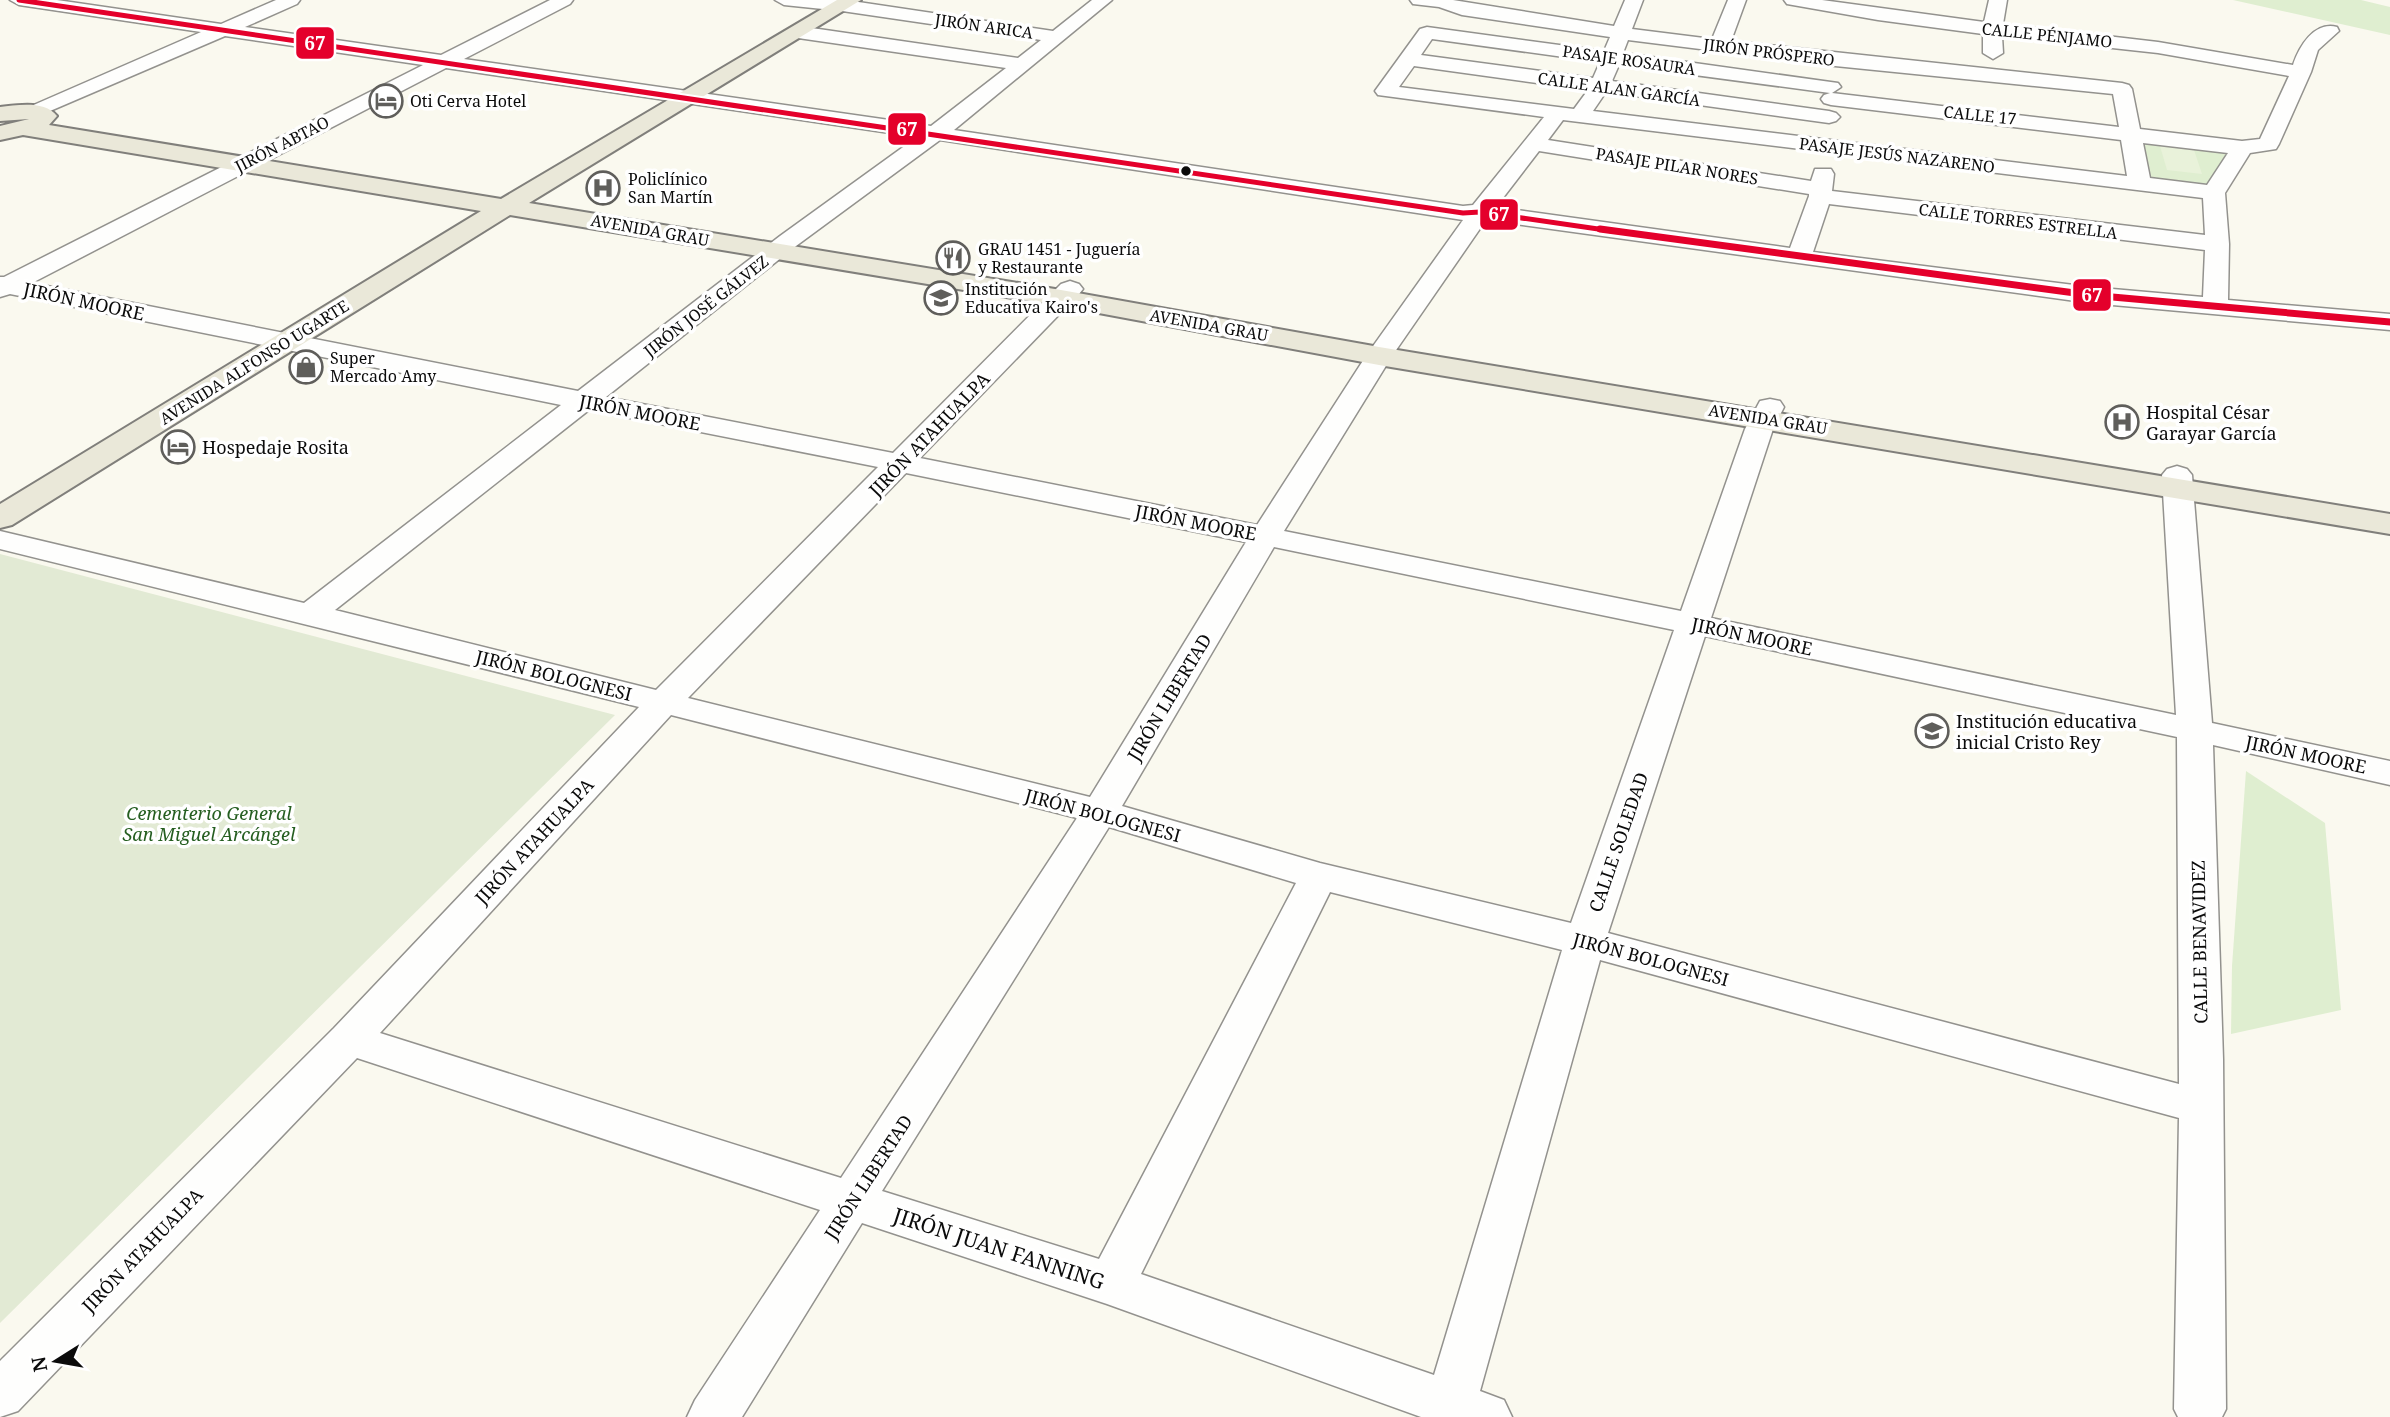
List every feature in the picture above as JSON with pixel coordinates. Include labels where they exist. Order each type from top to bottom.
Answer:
[{"type":"main road","name":"AVENIDA ALFONSO UGARTE","points":[[0,502],[278,342],[846,3]]},
{"type":"main road","name":"AVENIDA GRAU","points":[[0,119],[35,121],[251,160],[1066,293],[1383,351],[2178,482],[2390,524]]},
{"type":"main road","name":"AVENIDA ALFONSO UGARTE","points":[[0,518],[278,342]]},
{"type":"main road","name":"AVENIDA GRAU","points":[[2178,482],[2390,511]]},
{"type":"street","points":[[19,0],[1181,166],[1463,213],[1480,212],[1799,257],[2215,307],[2390,322]]},
{"type":"street","points":[[0,10],[26,0]]},
{"type":"street","points":[[48,0],[227,28]]},
{"type":"street","points":[[35,121],[291,0]]},
{"type":"street","name":"JIRÓN ABTAO","points":[[3,286],[564,0]]},
{"type":"street","name":"JIRÓN ARICA","points":[[784,0],[846,3],[1058,37]]},
{"type":"street","name":"JIRÓN JOSÉ GÁLVEZ","points":[[310,614],[782,246],[939,131],[1103,0]]},
{"type":"street","name":"JIRÓN PRÓSPERO","points":[[1419,0],[1451,2],[1719,46],[1835,60],[1994,96],[2122,89],[2129,133]]},
{"type":"street","points":[[1719,46],[1737,0]]},
{"type":"street","name":"CALLE PÉNJAMO","points":[[1793,0],[1844,17],[2140,45],[2301,72]]},
{"type":"street","points":[[1994,96],[1992,30],[1998,0]]},
{"type":"street","points":[[1409,59],[1451,2]]},
{"type":"street","points":[[1799,257],[1820,193],[1835,60],[1844,17]]},
{"type":"street","name":"PASAJE ROSAURA","points":[[1427,33],[1619,30],[1830,101]]},
{"type":"street","name":"CALLE ALAN GARCÍA","points":[[1409,59],[1619,30],[1830,101]]},
{"type":"street","name":"JIRÓN LIBERTAD","points":[[713,1417],[1100,811],[1265,536],[1383,351],[1480,212],[1533,144],[1568,115],[1619,30]]},
{"type":"street","points":[[2215,307],[2217,244],[2214,192],[2242,148],[2268,144],[2301,72],[2309,47],[2330,31]]},
{"type":"street","points":[[798,32],[1020,64]]},
{"type":"street","name":"PASAJE JESÚS NAZARENO","points":[[1409,59],[1385,91],[1827,147],[2214,192]]},
{"type":"street","name":"CALLE 17","points":[[1830,101],[1994,96],[2129,133],[2242,148]]},
{"type":"street","points":[[2129,133],[2140,183]]},
{"type":"street","name":"PASAJE PILAR NORES","points":[[1533,144],[1820,193]]},
{"type":"street","name":"CALLE TORRES ESTRELLA","points":[[1820,193],[2217,244]]},
{"type":"street","name":"JIRÓN MOORE","points":[[3,286],[1265,536],[1693,624],[2390,773]]},
{"type":"street","name":"JIRÓN ATAHUALPA","points":[[0,1395],[349,1039],[664,702],[901,464],[1066,293]]},
{"type":"street","name":"CALLE SOLEDAD","points":[[1468,1411],[1585,941],[1759,429],[1768,413]]},
{"type":"street","name":"CALLE BENAVIDEZ","points":[[2178,482],[2196,730],[2201,1107],[2200,1409]]},
{"type":"street","name":"JIRÓN BOLOGNESI","points":[[0,540],[310,614],[1100,811],[1319,876],[1585,941],[2201,1107]]},
{"type":"street","points":[[1111,1284],[1319,876]]},
{"type":"street","name":"JIRÓN JUAN FANNING","points":[[349,1039],[1111,1284],[1468,1411]]},
{"type":"green space","points":[[2233,0],[2361,0],[2390,7],[2390,35]]},
{"type":"green space","points":[[2141,137],[2230,148],[2206,189],[2146,180]]},
{"type":"green space","points":[[2160,146],[2194,150],[2202,174],[2167,170]]},
{"type":"green space","name":"Cementerio General San Miguel Arcángel","points":[[0,554],[615,715],[0,1323]]},
{"type":"green space","points":[[2246,771],[2325,823],[2341,1010],[2231,1034],[2232,966]]},
{"type":"transit line","name":"67","points":[[19,0],[1463,213],[1480,212],[2090,295],[2390,322]]},
{"type":"place","name":"Oti Cerva Hotel","points":[[386,101]]},
{"type":"place","name":"Policlínico San Martín","points":[[603,188]]},
{"type":"place","name":"GRAU 1451 - Juguería y Restaurante","points":[[953,258]]},
{"type":"place","name":"Institución Educativa Kairo's","points":[[941,298]]},
{"type":"place","name":"Super Mercado Amy","points":[[306,367]]},
{"type":"place","name":"Hospital César Garayar García","points":[[2122,422]]},
{"type":"place","name":"Hospedaje Rosita","points":[[178,447]]},
{"type":"place","name":"Institución educativa inicial Cristo Rey","points":[[1932,731]]}]
